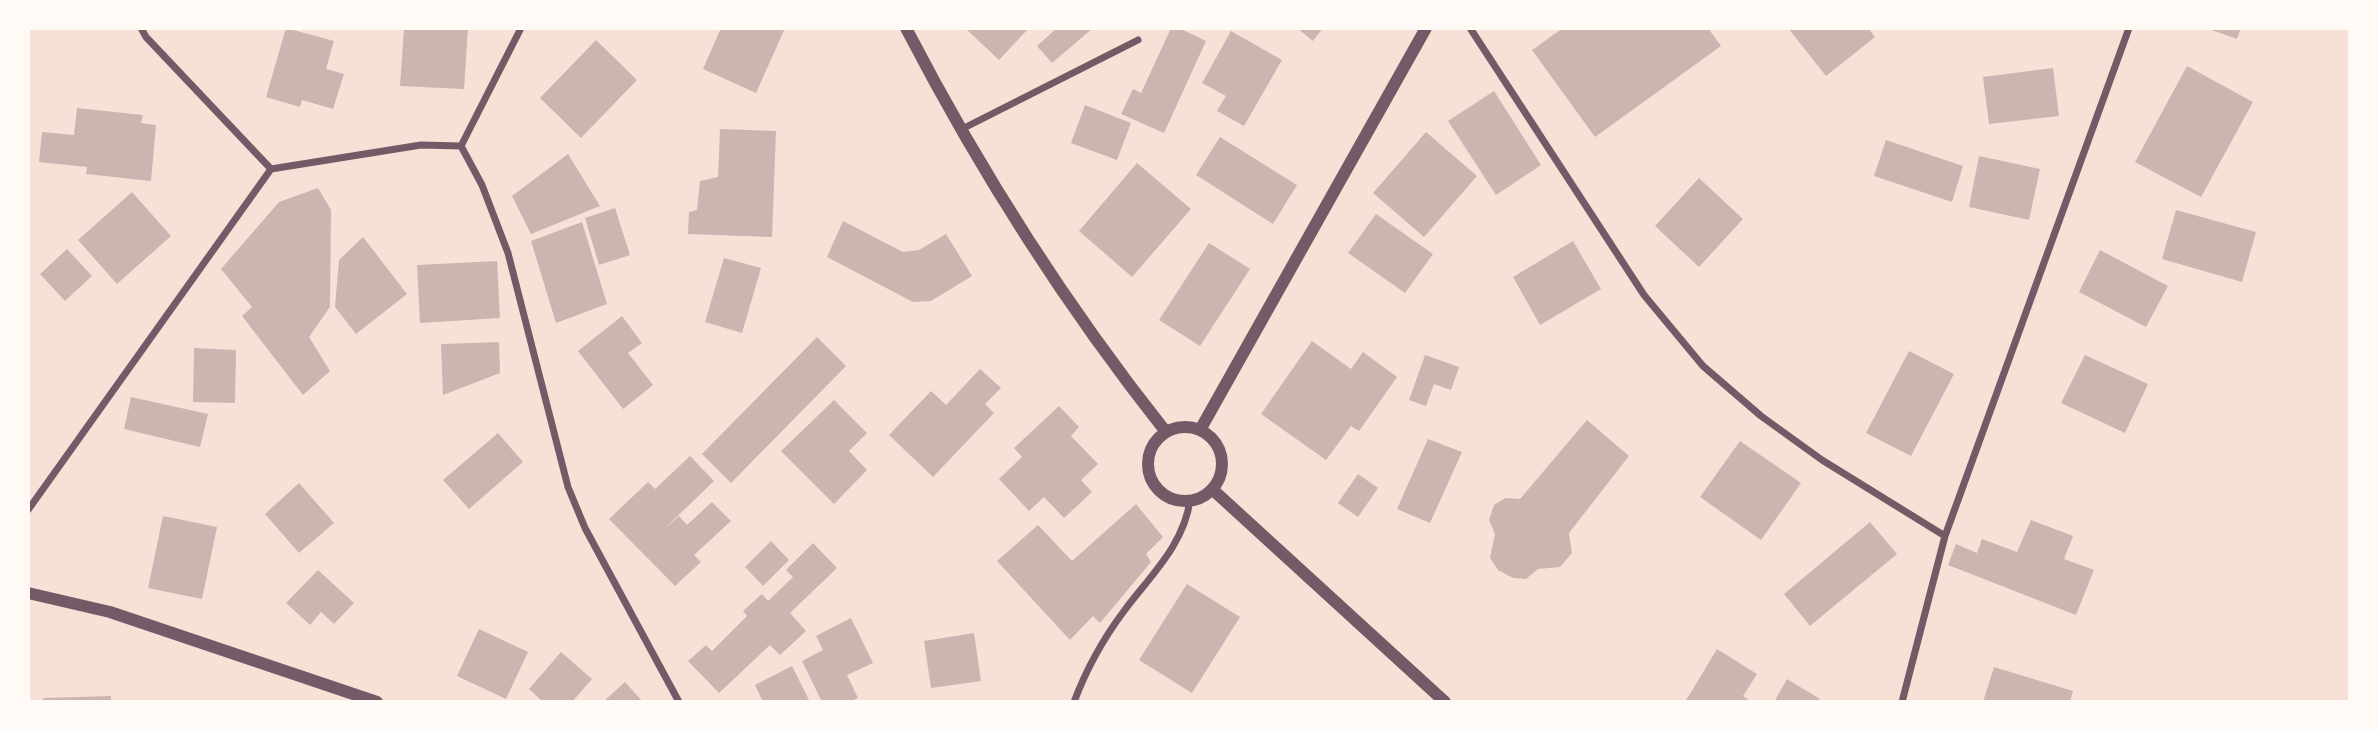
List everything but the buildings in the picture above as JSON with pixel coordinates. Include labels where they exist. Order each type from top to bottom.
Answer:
[{"type":"street","points":[[141,28],[146,37],[271,169]]},
{"type":"street","points":[[461,146],[521,28]]},
{"type":"street","points":[[906,28],[962,129],[1067,300],[1166,432]]},
{"type":"street","points":[[1199,430],[1426,28]]},
{"type":"street","points":[[1470,28],[1644,295],[1703,366],[1761,416],[1822,460],[1945,536]]},
{"type":"street","points":[[1902,702],[1945,536],[2129,28]]},
{"type":"street","points":[[962,129],[1138,40]]},
{"type":"street","points":[[28,510],[100,404],[271,169],[421,145],[461,146]]},
{"type":"street","points":[[461,146],[482,185],[508,253],[568,487],[585,528],[679,702]]},
{"type":"street","points":[[1188,427],[1199,430],[1209,436],[1221,456],[1221,468],[1212,489],[1190,500],[1166,495],[1150,476],[1150,451],[1166,432],[1188,427]]},
{"type":"street","points":[[1212,489],[1445,702]]},
{"type":"street","points":[[1074,702],[1094,656],[1175,544],[1187,517],[1190,500]]},
{"type":"street","points":[[28,593],[110,612],[377,702]]}]
